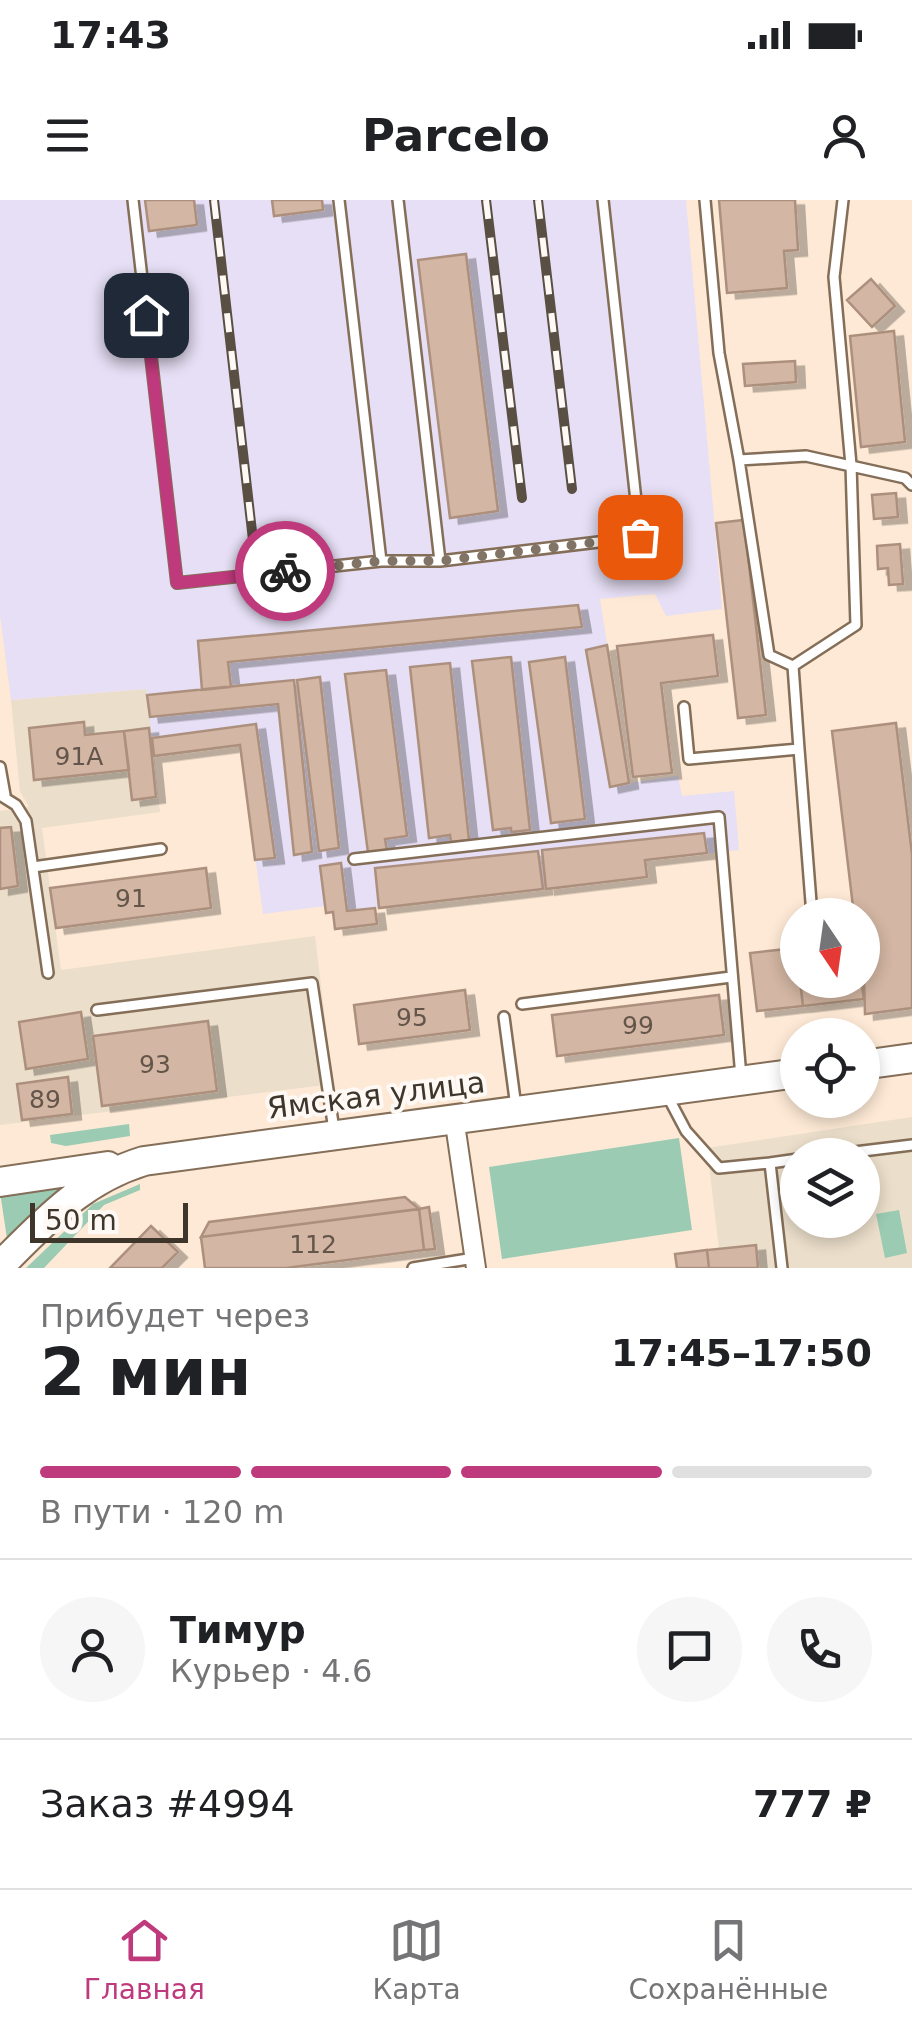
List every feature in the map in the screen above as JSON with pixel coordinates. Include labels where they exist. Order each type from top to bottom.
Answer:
[{"type":"main road","points":[[880,1062],[912,1058]]},
{"type":"main road","name":"Ямская улица","points":[[0,1266],[61,1204],[94,1181],[144,1161],[780,1075]]},
{"type":"main road","points":[[0,1182],[144,1161]]},
{"type":"street","points":[[454,1117],[476,1263]]},
{"type":"lane","points":[[133,200],[177,583],[381,561],[440,561],[640,537],[603,200]]},
{"type":"lane","points":[[338,200],[381,561]]},
{"type":"lane","points":[[398,200],[440,561]]},
{"type":"lane","points":[[705,200],[719,353],[769,655],[793,666]]},
{"type":"lane","points":[[793,666],[856,625],[851,465],[834,277],[845,217],[843,200]]},
{"type":"lane","points":[[739,460],[806,456],[905,478],[912,485]]},
{"type":"lane","points":[[793,666],[811,898]]},
{"type":"lane","points":[[684,707],[690,759],[799,749]]},
{"type":"lane","points":[[0,767],[2,795],[26,821],[48,973]]},
{"type":"lane","points":[[354,859],[719,817],[741,1080]]},
{"type":"lane","points":[[32,868],[161,849]]},
{"type":"lane","points":[[522,1004],[731,977]]},
{"type":"lane","points":[[96,1010],[312,983],[334,1133]]},
{"type":"lane","points":[[504,1017],[516,1110]]},
{"type":"lane","points":[[664,1090],[686,1131],[719,1168],[780,1161]]},
{"type":"lane","points":[[880,1149],[912,1145]]},
{"type":"lane","points":[[770,1162],[782,1268]]},
{"type":"lane","points":[[413,1268],[476,1263]]},
{"type":"shaded area","points":[[0,200],[686,200],[722,609],[666,616],[655,594],[600,599],[629,783],[678,776],[682,796],[734,791],[739,850],[646,860],[647,877],[376,908],[377,924],[335,929],[333,913],[326,913],[325,906],[263,914],[240,745],[154,756],[146,689],[11,700],[0,615]]},
{"type":"shaded area","points":[[147,689],[160,812],[42,828],[61,970],[315,936],[333,1084],[0,1125],[0,811],[29,807],[20,791],[11,700]]},
{"type":"shaded area","points":[[912,1117],[912,1268],[758,1268],[756,1245],[719,1249],[707,1148]]},
{"type":"green space","points":[[129,1124],[130,1136],[66,1146],[51,1143],[50,1135]]},
{"type":"green space","points":[[679,1138],[692,1230],[502,1259],[489,1167]]},
{"type":"green space","points":[[94,1174],[9,1252],[0,1192]]},
{"type":"green space","points":[[140,1184],[140,1190],[104,1205],[44,1268],[26,1268],[93,1204]]},
{"type":"green space","points":[[899,1210],[907,1253],[885,1258],[880,1213]]},
{"type":"building","points":[[145,200],[194,200],[197,225],[149,231]]},
{"type":"building","points":[[272,200],[322,200],[323,210],[274,216]]},
{"type":"building","points":[[719,200],[795,200],[798,250],[784,251],[787,288],[727,293]]},
{"type":"building","points":[[466,254],[498,511],[450,518],[418,260]]},
{"type":"building","points":[[871,279],[895,306],[872,327],[847,300]]},
{"type":"building","points":[[894,331],[905,442],[861,447],[850,336]]},
{"type":"building","points":[[795,361],[796,382],[745,386],[743,364]]},
{"type":"building","points":[[896,493],[898,517],[874,519],[872,495]]},
{"type":"building","points":[[744,520],[766,715],[738,718],[716,523]]},
{"type":"building","points":[[900,544],[903,584],[889,585],[888,568],[878,569],[877,546]]},
{"type":"building","points":[[578,605],[582,627],[228,662],[231,687],[202,690],[198,641]]},
{"type":"building","points":[[713,635],[718,676],[661,683],[672,773],[633,777],[617,646]]},
{"type":"building","points":[[607,645],[629,783],[610,787],[586,650]]},
{"type":"building","points":[[511,657],[530,830],[511,832],[511,828],[493,830],[472,661]]},
{"type":"building","points":[[565,657],[585,819],[551,823],[529,662]]},
{"type":"building","points":[[450,663],[469,840],[451,842],[450,835],[429,838],[410,667]]},
{"type":"building","points":[[386,670],[407,836],[385,839],[387,851],[368,853],[345,674]]},
{"type":"building","points":[[320,677],[339,848],[319,851],[297,680]]},
{"type":"building","points":[[294,680],[312,852],[294,855],[278,704],[150,717],[147,695]]},
{"type":"building","points":[[84,722],[85,735],[124,731],[129,770],[34,780],[29,728]]},
{"type":"building","points":[[896,723],[912,854],[912,1008],[865,1014],[865,998],[880,998],[880,898],[852,898],[832,731]]},
{"type":"building","points":[[256,724],[275,858],[255,860],[240,745],[154,756],[152,738]]},
{"type":"building","points":[[149,728],[156,797],[132,800],[124,731]]},
{"type":"building","points":[[11,827],[18,886],[0,889],[0,828]]},
{"type":"building","points":[[704,833],[707,853],[645,860],[647,877],[546,889],[542,850]]},
{"type":"building","points":[[538,851],[543,889],[379,908],[375,868]]},
{"type":"building","points":[[341,863],[347,911],[375,908],[377,924],[335,929],[333,912],[326,913],[320,866]]},
{"type":"building","points":[[206,868],[211,908],[56,928],[50,888]]},
{"type":"building","points":[[780,950],[780,998],[802,998],[803,1006],[757,1011],[750,953]]},
{"type":"building","points":[[465,990],[470,1030],[359,1044],[354,1005]]},
{"type":"building","points":[[719,995],[724,1035],[557,1056],[552,1015]]},
{"type":"building","points":[[802,998],[864,999],[803,1006]]},
{"type":"building","points":[[81,1012],[88,1059],[26,1069],[19,1022]]},
{"type":"building","points":[[208,1021],[217,1091],[102,1106],[93,1036]]},
{"type":"building","points":[[68,1077],[72,1114],[22,1120],[17,1084]]},
{"type":"building","points":[[405,1197],[419,1209],[201,1237],[209,1222]]},
{"type":"building","points":[[429,1207],[435,1249],[424,1250],[419,1209]]},
{"type":"building","points":[[419,1209],[424,1250],[286,1268],[205,1268],[201,1237]]},
{"type":"building","points":[[151,1226],[178,1252],[162,1268],[110,1268]]},
{"type":"building","points":[[756,1245],[758,1268],[709,1268],[707,1250]]},
{"type":"building","points":[[707,1250],[709,1268],[677,1268],[675,1254]]},
{"type":"railway","points":[[214,200],[253,540]]},
{"type":"railway","points":[[486,200],[522,498]]},
{"type":"railway","points":[[538,200],[572,489]]},
{"type":"way so far","points":[[285,571],[381,561],[440,561],[640,537]]},
{"type":"route","points":[[146,315],[177,583],[285,571]]}]
